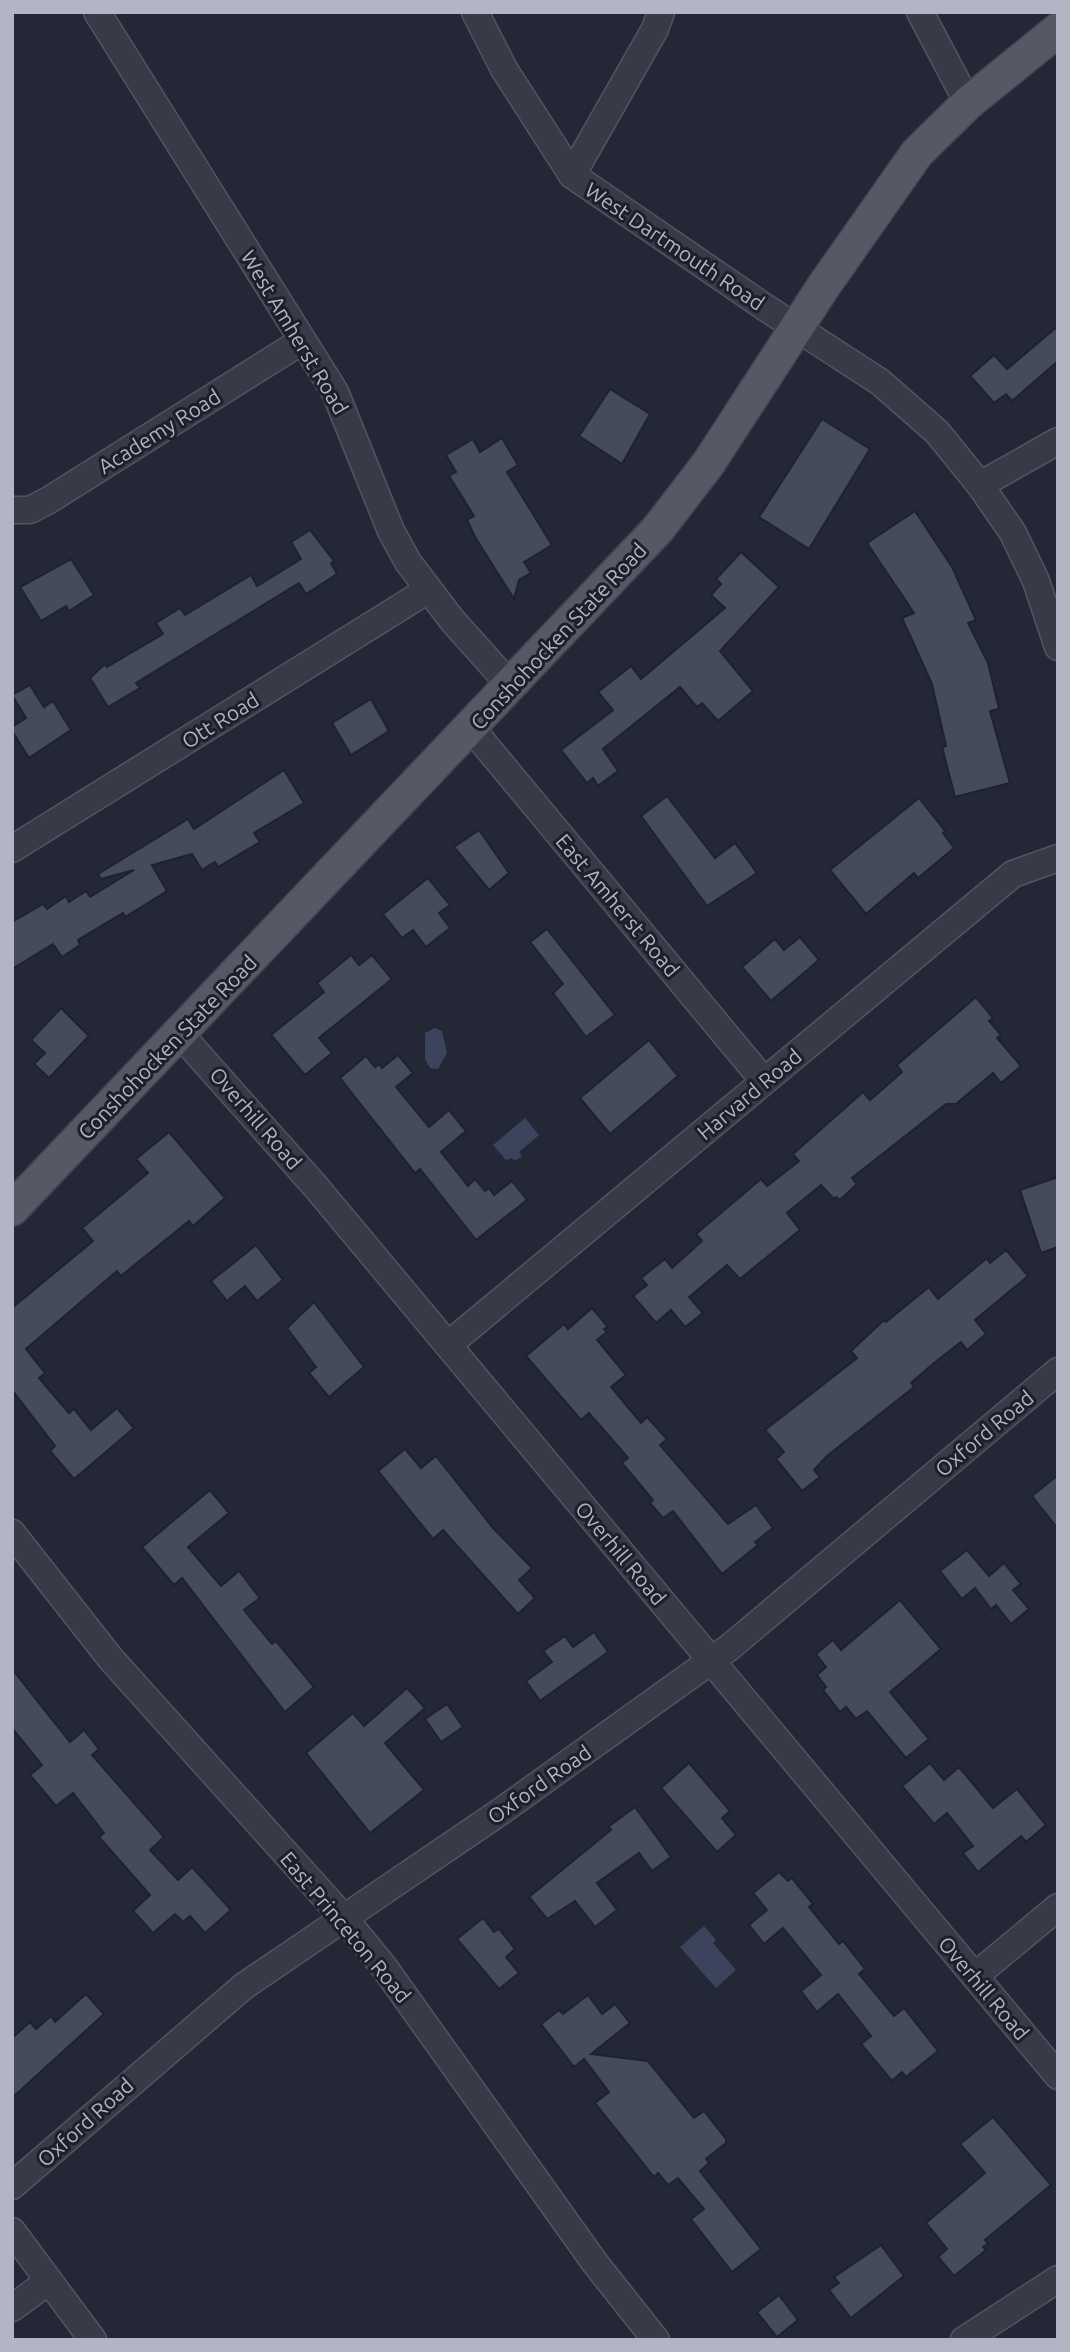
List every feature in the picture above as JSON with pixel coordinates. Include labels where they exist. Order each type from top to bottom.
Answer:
[{"type":"main road","name":"Conshohocken State Road","points":[[12,1209],[658,529],[708,464],[796,328],[916,153],[968,103],[1058,30]]},
{"type":"street","name":"West Amherst Road","points":[[97,12],[345,414],[391,531],[428,590],[511,686]]},
{"type":"street","name":"West Dartmouth Road","points":[[475,12],[504,69],[572,176],[906,402],[937,432],[980,485],[1013,533],[1037,581],[1058,647]]},
{"type":"street","points":[[572,176],[655,29],[661,12]]},
{"type":"street","points":[[920,12],[968,103]]},
{"type":"street","name":"Academy Road","points":[[12,509],[30,510],[49,500],[302,341]]},
{"type":"street","points":[[980,485],[1058,441]]},
{"type":"street","name":"Ott Road","points":[[12,849],[428,590]]},
{"type":"street","name":"East Amherst Road","points":[[471,728],[764,1082]]},
{"type":"street","name":"Harvard Road","points":[[448,1345],[1013,874],[1058,858]]},
{"type":"street","name":"Overhill Road","points":[[180,1034],[276,1140],[1058,2076]]},
{"type":"street","name":"Oxford Road","points":[[12,2186],[201,2020],[297,1947],[508,1807],[712,1661],[1058,1371]]},
{"type":"street","name":"East Princeton Road","points":[[12,1533],[111,1659],[343,1917],[384,1967],[595,2263],[656,2340]]},
{"type":"street","points":[[975,1976],[1058,1907]]},
{"type":"street","points":[[12,2231],[93,2340]]},
{"type":"street","points":[[964,2340],[1058,2279]]},
{"type":"street","points":[[12,2308],[49,2281]]},
{"type":"water","points":[[435,1028],[442,1031],[447,1053],[438,1069],[430,1068],[425,1059],[425,1033]]},
{"type":"water","points":[[525,1118],[539,1135],[519,1152],[522,1156],[515,1161],[512,1158],[506,1160],[493,1145]]},
{"type":"water","points":[[704,1926],[716,1940],[713,1943],[736,1970],[716,1988],[680,1947]]},
{"type":"building","points":[[1058,326],[1058,361],[1012,401],[1006,394],[994,403],[970,376],[994,355],[1007,369]]},
{"type":"building","points":[[610,389],[650,414],[622,464],[579,436]]},
{"type":"building","points":[[822,419],[870,449],[809,549],[759,517]]},
{"type":"building","points":[[502,438],[518,465],[507,472],[552,545],[524,562],[531,573],[519,580],[514,599],[475,537],[467,520],[474,516],[449,476],[456,472],[446,455],[473,439],[480,452]]},
{"type":"building","points":[[915,511],[952,567],[976,620],[968,623],[988,663],[999,709],[990,711],[1010,783],[955,797],[942,747],[946,746],[932,684],[902,618],[914,613],[867,543]]},
{"type":"building","points":[[310,530],[334,561],[331,563],[337,574],[306,594],[299,583],[136,683],[140,688],[108,707],[90,678],[105,664],[107,667],[163,634],[156,623],[180,608],[185,615],[251,575],[257,586],[301,559],[291,542]]},
{"type":"building","points":[[741,552],[779,587],[720,651],[753,691],[718,721],[702,703],[697,707],[680,687],[603,749],[618,771],[598,786],[593,778],[587,783],[561,750],[613,710],[598,692],[631,666],[641,679],[725,608],[711,595],[721,584],[716,579]]},
{"type":"building","points":[[71,559],[94,595],[69,611],[66,606],[41,621],[20,587]]},
{"type":"building","points":[[30,685],[44,707],[53,701],[71,730],[29,758],[12,731],[12,727],[26,718],[12,695]]},
{"type":"building","points":[[371,699],[389,731],[351,755],[332,723]]},
{"type":"building","points":[[284,770],[304,803],[254,833],[260,842],[218,867],[215,862],[202,870],[192,854],[152,865],[167,891],[125,917],[123,913],[78,940],[80,945],[62,957],[53,944],[12,969],[12,922],[43,904],[47,909],[66,896],[69,902],[86,891],[90,897],[134,870],[101,879],[98,874],[188,819],[194,829]]},
{"type":"building","points":[[667,796],[715,858],[735,843],[757,873],[707,906],[641,816]]},
{"type":"building","points":[[919,798],[945,831],[943,833],[954,848],[918,878],[914,873],[866,914],[830,870]]},
{"type":"building","points":[[479,830],[509,873],[489,890],[454,847]]},
{"type":"building","points":[[428,878],[450,905],[439,913],[450,928],[426,947],[413,930],[402,938],[383,914]]},
{"type":"building","points":[[547,929],[615,1015],[586,1037],[553,993],[563,984],[530,942]]},
{"type":"building","points":[[800,937],[819,960],[771,1001],[742,967],[775,939],[784,950]]},
{"type":"building","points":[[351,955],[359,965],[372,955],[392,979],[319,1038],[332,1053],[305,1075],[271,1035],[324,992],[317,983]]},
{"type":"building","points":[[976,997],[993,1018],[989,1021],[1001,1035],[997,1038],[1021,1066],[1001,1083],[993,1073],[956,1104],[946,1104],[852,1178],[857,1184],[840,1200],[836,1197],[834,1199],[821,1185],[787,1213],[800,1230],[740,1279],[727,1265],[689,1297],[703,1313],[685,1327],[671,1310],[656,1323],[633,1296],[647,1285],[641,1278],[665,1259],[672,1268],[702,1241],[696,1234],[761,1179],[767,1186],[799,1161],[793,1154],[863,1092],[870,1100],[902,1072],[897,1065]]},
{"type":"building","points":[[61,1008],[89,1036],[49,1078],[34,1064],[45,1053],[31,1040]]},
{"type":"building","points":[[649,1040],[678,1076],[610,1134],[580,1098]]},
{"type":"building","points":[[398,1055],[413,1073],[396,1087],[429,1127],[449,1110],[466,1131],[441,1152],[468,1186],[475,1179],[485,1191],[489,1188],[494,1195],[512,1181],[527,1200],[476,1240],[420,1169],[415,1173],[340,1078],[366,1056],[375,1067],[379,1064],[382,1068]]},
{"type":"building","points":[[169,1132],[225,1198],[193,1226],[189,1221],[121,1276],[117,1271],[26,1349],[45,1373],[39,1378],[69,1413],[74,1409],[91,1430],[117,1408],[134,1428],[74,1479],[50,1451],[55,1446],[12,1390],[12,1308],[93,1241],[82,1228],[148,1173],[136,1159]]},
{"type":"building","points":[[1058,1177],[1058,1247],[1041,1253],[1020,1190]]},
{"type":"building","points":[[256,1245],[283,1280],[257,1301],[245,1286],[227,1301],[211,1281]]},
{"type":"building","points":[[1006,1250],[1028,1276],[975,1320],[986,1334],[967,1350],[961,1342],[934,1363],[911,1383],[914,1387],[827,1456],[814,1470],[820,1477],[802,1491],[776,1459],[784,1452],[765,1430],[857,1358],[851,1351],[884,1320],[886,1322],[929,1287],[938,1299],[987,1258],[990,1263]]},
{"type":"building","points":[[314,1302],[364,1367],[329,1397],[309,1373],[316,1367],[287,1328]]},
{"type":"building","points":[[592,1308],[608,1327],[604,1329],[607,1332],[597,1340],[626,1375],[611,1387],[641,1423],[647,1417],[667,1439],[660,1445],[728,1524],[756,1505],[773,1528],[755,1542],[758,1545],[722,1574],[673,1511],[663,1518],[650,1503],[653,1500],[622,1463],[628,1458],[589,1413],[581,1420],[526,1356],[564,1324],[568,1329]]},
{"type":"building","points":[[405,1449],[421,1468],[436,1456],[493,1528],[532,1568],[519,1580],[535,1598],[518,1614],[443,1530],[433,1539],[378,1471]]},
{"type":"building","points":[[1058,1475],[1058,1529],[1032,1496]]},
{"type":"building","points":[[210,1490],[229,1513],[188,1547],[221,1586],[239,1571],[260,1598],[244,1610],[272,1644],[276,1641],[314,1687],[285,1712],[182,1578],[174,1585],[142,1547]]},
{"type":"building","points":[[967,1550],[989,1576],[1004,1563],[1021,1584],[1013,1590],[1029,1609],[1011,1624],[996,1605],[991,1609],[975,1588],[962,1599],[940,1571]]},
{"type":"building","points":[[900,1600],[941,1649],[890,1692],[929,1739],[906,1758],[867,1711],[856,1719],[846,1707],[840,1712],[823,1690],[826,1687],[817,1675],[826,1667],[816,1654],[833,1640],[841,1650]]},
{"type":"building","points":[[594,1632],[608,1652],[540,1701],[526,1681],[552,1662],[543,1651],[565,1636],[573,1647]]},
{"type":"building","points":[[12,1669],[70,1742],[84,1730],[99,1749],[92,1755],[164,1837],[150,1850],[178,1880],[192,1867],[231,1910],[205,1933],[190,1916],[183,1922],[175,1914],[153,1933],[133,1911],[150,1895],[99,1837],[104,1833],[73,1793],[56,1806],[30,1775],[42,1765],[12,1728]]},
{"type":"building","points":[[407,1688],[425,1708],[385,1743],[424,1790],[370,1833],[306,1753],[353,1713],[364,1726]]},
{"type":"building","points":[[447,1704],[463,1727],[441,1742],[425,1719]]},
{"type":"building","points":[[689,1763],[730,1811],[722,1818],[736,1835],[717,1852],[661,1788]]},
{"type":"building","points":[[930,1763],[944,1780],[959,1767],[993,1808],[1017,1789],[1046,1825],[1026,1842],[1021,1836],[978,1872],[963,1853],[973,1846],[947,1813],[934,1824],[902,1786]]},
{"type":"building","points":[[635,1807],[671,1857],[652,1871],[639,1853],[597,1883],[617,1910],[595,1927],[575,1901],[547,1919],[529,1897],[611,1830],[608,1827]]},
{"type":"building","points":[[779,1872],[788,1881],[792,1878],[813,1904],[809,1907],[839,1944],[843,1941],[865,1969],[859,1974],[894,2016],[904,2008],[938,2051],[906,2077],[902,2072],[892,2081],[861,2044],[871,2036],[838,1994],[817,2012],[801,1991],[821,1975],[783,1928],[764,1944],[749,1925],[767,1910],[753,1893]]},
{"type":"building","points":[[483,1918],[494,1932],[499,1929],[515,1949],[506,1957],[519,1973],[499,1989],[457,1939]]},
{"type":"building","points":[[86,1994],[104,2014],[12,2098],[12,2038],[30,2022],[36,2029],[51,2016],[55,2022]]},
{"type":"building","points":[[588,1995],[602,2014],[615,2004],[630,2023],[591,2054],[648,2061],[694,2118],[704,2111],[726,2139],[726,2143],[706,2159],[709,2163],[700,2171],[761,2249],[732,2272],[691,2219],[704,2209],[678,2178],[668,2185],[658,2173],[654,2177],[595,2103],[609,2092],[584,2059],[574,2067],[541,2024],[559,2010],[563,2014]]},
{"type":"building","points":[[993,2117],[1051,2185],[985,2240],[988,2244],[983,2247],[986,2250],[954,2276],[938,2257],[947,2249],[926,2223],[985,2173],[960,2144]]},
{"type":"building","points":[[881,2245],[904,2276],[851,2318],[829,2290],[839,2283],[834,2277]]},
{"type":"building","points":[[779,2295],[798,2320],[777,2337],[757,2312]]}]
